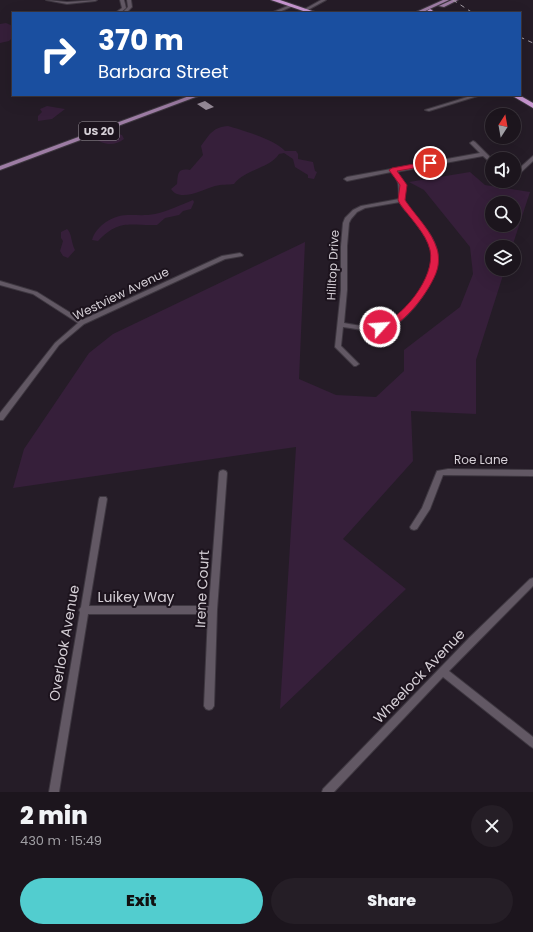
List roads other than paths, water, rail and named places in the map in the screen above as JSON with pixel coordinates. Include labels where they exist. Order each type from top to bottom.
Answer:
[{"type":"highway","points":[[274,0],[311,12]]},
{"type":"highway","points":[[516,96],[533,106]]},
{"type":"main road","points":[[419,12],[447,0]]},
{"type":"main road","points":[[429,12],[456,0]]},
{"type":"main road","name":"US 20","points":[[0,168],[195,96]]},
{"type":"street","points":[[48,0],[65,2],[95,0]]},
{"type":"street","points":[[118,12],[124,8],[122,0]]},
{"type":"street","points":[[125,12],[130,7],[129,0]]},
{"type":"street","points":[[304,10],[324,0]]},
{"type":"street","points":[[276,12],[291,6]]},
{"type":"street","points":[[427,110],[476,96]]},
{"type":"street","points":[[473,143],[483,154]]},
{"type":"street","points":[[347,178],[483,154]]},
{"type":"street","points":[[521,169],[533,158]]},
{"type":"street","points":[[341,325],[377,328],[390,325],[411,306],[431,277],[435,260],[434,249],[423,229],[402,200],[403,185],[399,177],[392,170]]},
{"type":"street","name":"Hilltop Drive","points":[[356,364],[338,347],[344,290],[344,246],[348,218],[352,213],[363,208],[402,200]]},
{"type":"street","name":"Westview Avenue","points":[[0,418],[57,344],[82,323],[224,257],[240,255]]},
{"type":"street","points":[[0,283],[35,293],[82,323]]},
{"type":"street","name":"Irene Court","points":[[209,706],[213,610],[223,473]]},
{"type":"street","name":"Roe Lane","points":[[414,528],[426,509],[440,473],[533,473]]},
{"type":"street","name":"Overlook Avenue","points":[[54,792],[83,610],[103,499]]},
{"type":"street","name":"Wheelock Avenue","points":[[327,792],[472,641],[533,581]]},
{"type":"street","name":"Luikey Way","points":[[83,610],[213,610]]},
{"type":"street","points":[[443,672],[533,743]]},
{"type":"railway","points":[[453,0],[471,12]]},
{"type":"railway","points":[[521,37],[533,43]]}]
